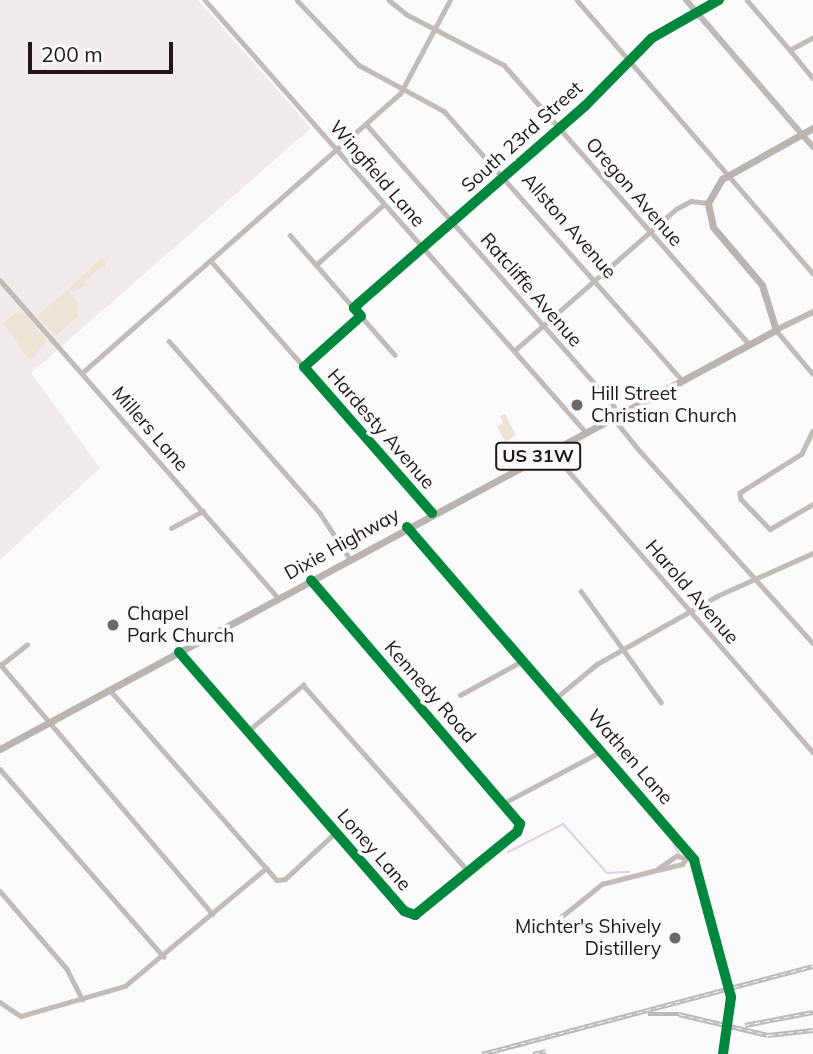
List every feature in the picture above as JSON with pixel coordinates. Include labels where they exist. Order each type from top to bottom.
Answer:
[{"type":"main road","points":[[685,0],[813,147]]},
{"type":"main road","points":[[776,330],[762,285],[713,227],[708,203],[718,184],[729,175],[813,128]]},
{"type":"main road","name":"Dixie Highway","points":[[0,749],[680,378],[813,312]]},
{"type":"street","name":"Wingfield Lane","points":[[205,0],[584,430]]},
{"type":"street","name":"Allston Avenue","points":[[297,0],[349,57],[444,111],[680,378]]},
{"type":"street","name":"Oregon Avenue","points":[[389,0],[433,28],[498,60],[748,343]]},
{"type":"street","points":[[82,373],[403,90],[433,28],[450,0]]},
{"type":"street","points":[[577,0],[813,273]]},
{"type":"street","name":"South 23rd Street","points":[[354,308],[560,128],[657,34],[719,0]]},
{"type":"street","points":[[747,0],[813,78]]},
{"type":"street","points":[[790,50],[813,38]]},
{"type":"street","name":"Ratcliffe Avenue","points":[[366,124],[610,401],[615,414],[640,451],[754,581],[813,643]]},
{"type":"street","points":[[514,351],[684,203],[708,203]]},
{"type":"street","points":[[316,265],[384,204]]},
{"type":"street","points":[[290,235],[395,355]]},
{"type":"street","name":"Hardesty Avenue","points":[[211,261],[432,513]]},
{"type":"street","name":"Millers Lane","points":[[0,280],[278,598]]},
{"type":"street","points":[[304,367],[361,316]]},
{"type":"street","points":[[776,330],[813,374]]},
{"type":"street","points":[[169,341],[320,513],[350,559]]},
{"type":"street","points":[[813,431],[802,453],[740,493],[741,499],[770,529],[813,504]]},
{"type":"street","name":"Harold Avenue","points":[[550,449],[813,752]]},
{"type":"street","points":[[171,528],[203,511]]},
{"type":"street","name":"Wathen Lane","points":[[407,527],[690,854],[705,890],[731,997],[723,1054]]},
{"type":"street","points":[[556,698],[585,672],[622,649],[813,553]]},
{"type":"street","name":"Kennedy Road","points":[[310,580],[504,803],[519,829]]},
{"type":"street","points":[[581,591],[661,702]]},
{"type":"street","points":[[27,645],[0,665],[213,914]]},
{"type":"street","name":"Loney Lane","points":[[179,652],[409,916],[519,829]]},
{"type":"street","points":[[460,695],[522,661]]},
{"type":"street","points":[[248,731],[301,684],[467,870]]},
{"type":"street","points":[[0,1002],[21,1016],[125,986],[164,957],[266,868],[109,690]]},
{"type":"street","points":[[504,803],[602,751]]},
{"type":"street","points":[[0,769],[164,957]]},
{"type":"street","name":"Loney Lane","points":[[266,868],[279,880],[335,832]]},
{"type":"street","points":[[657,870],[677,856],[683,858],[690,854]]},
{"type":"street","points":[[561,917],[602,884],[682,864],[683,858]]},
{"type":"street","points":[[0,891],[67,969],[82,999]]},
{"type":"shaded area","points":[[0,0],[198,0],[311,128],[31,373],[100,468],[0,560]]},
{"type":"shaded area","points":[[101,259],[106,260],[105,269],[101,267],[84,282],[86,285],[72,292],[69,288]]},
{"type":"shaded area","points":[[67,290],[76,301],[78,317],[55,336],[37,316]]},
{"type":"shaded area","points":[[15,313],[25,314],[47,341],[30,361],[3,323]]},
{"type":"shaded area","points":[[505,414],[516,435],[505,442],[497,426],[503,423],[500,416]]},
{"type":"waterway","points":[[508,852],[563,824],[607,873],[629,872]]},
{"type":"waterway","points":[[669,835],[679,855]]},
{"type":"railway","points":[[482,1054],[813,966]]},
{"type":"railway","points":[[745,1025],[813,1012]]},
{"type":"railway","points":[[648,1014],[679,1014],[768,1035],[813,1030]]},
{"type":"railway","points":[[533,1054],[546,1051]]},
{"type":"cycle path","points":[[432,513],[304,367],[361,316],[354,308],[358,304],[585,106],[652,38],[719,0]]},
{"type":"cycle path","points":[[407,527],[694,860],[731,997],[723,1054]]},
{"type":"cycle path","points":[[179,652],[404,911],[415,915],[517,832],[520,824],[311,580]]},
{"type":"place","name":"Hill Street Christian Church","points":[[577,405]]},
{"type":"place","name":"Chapel Park Church","points":[[113,625]]},
{"type":"place","name":"Michter's Shively Distillery","points":[[675,938]]}]
